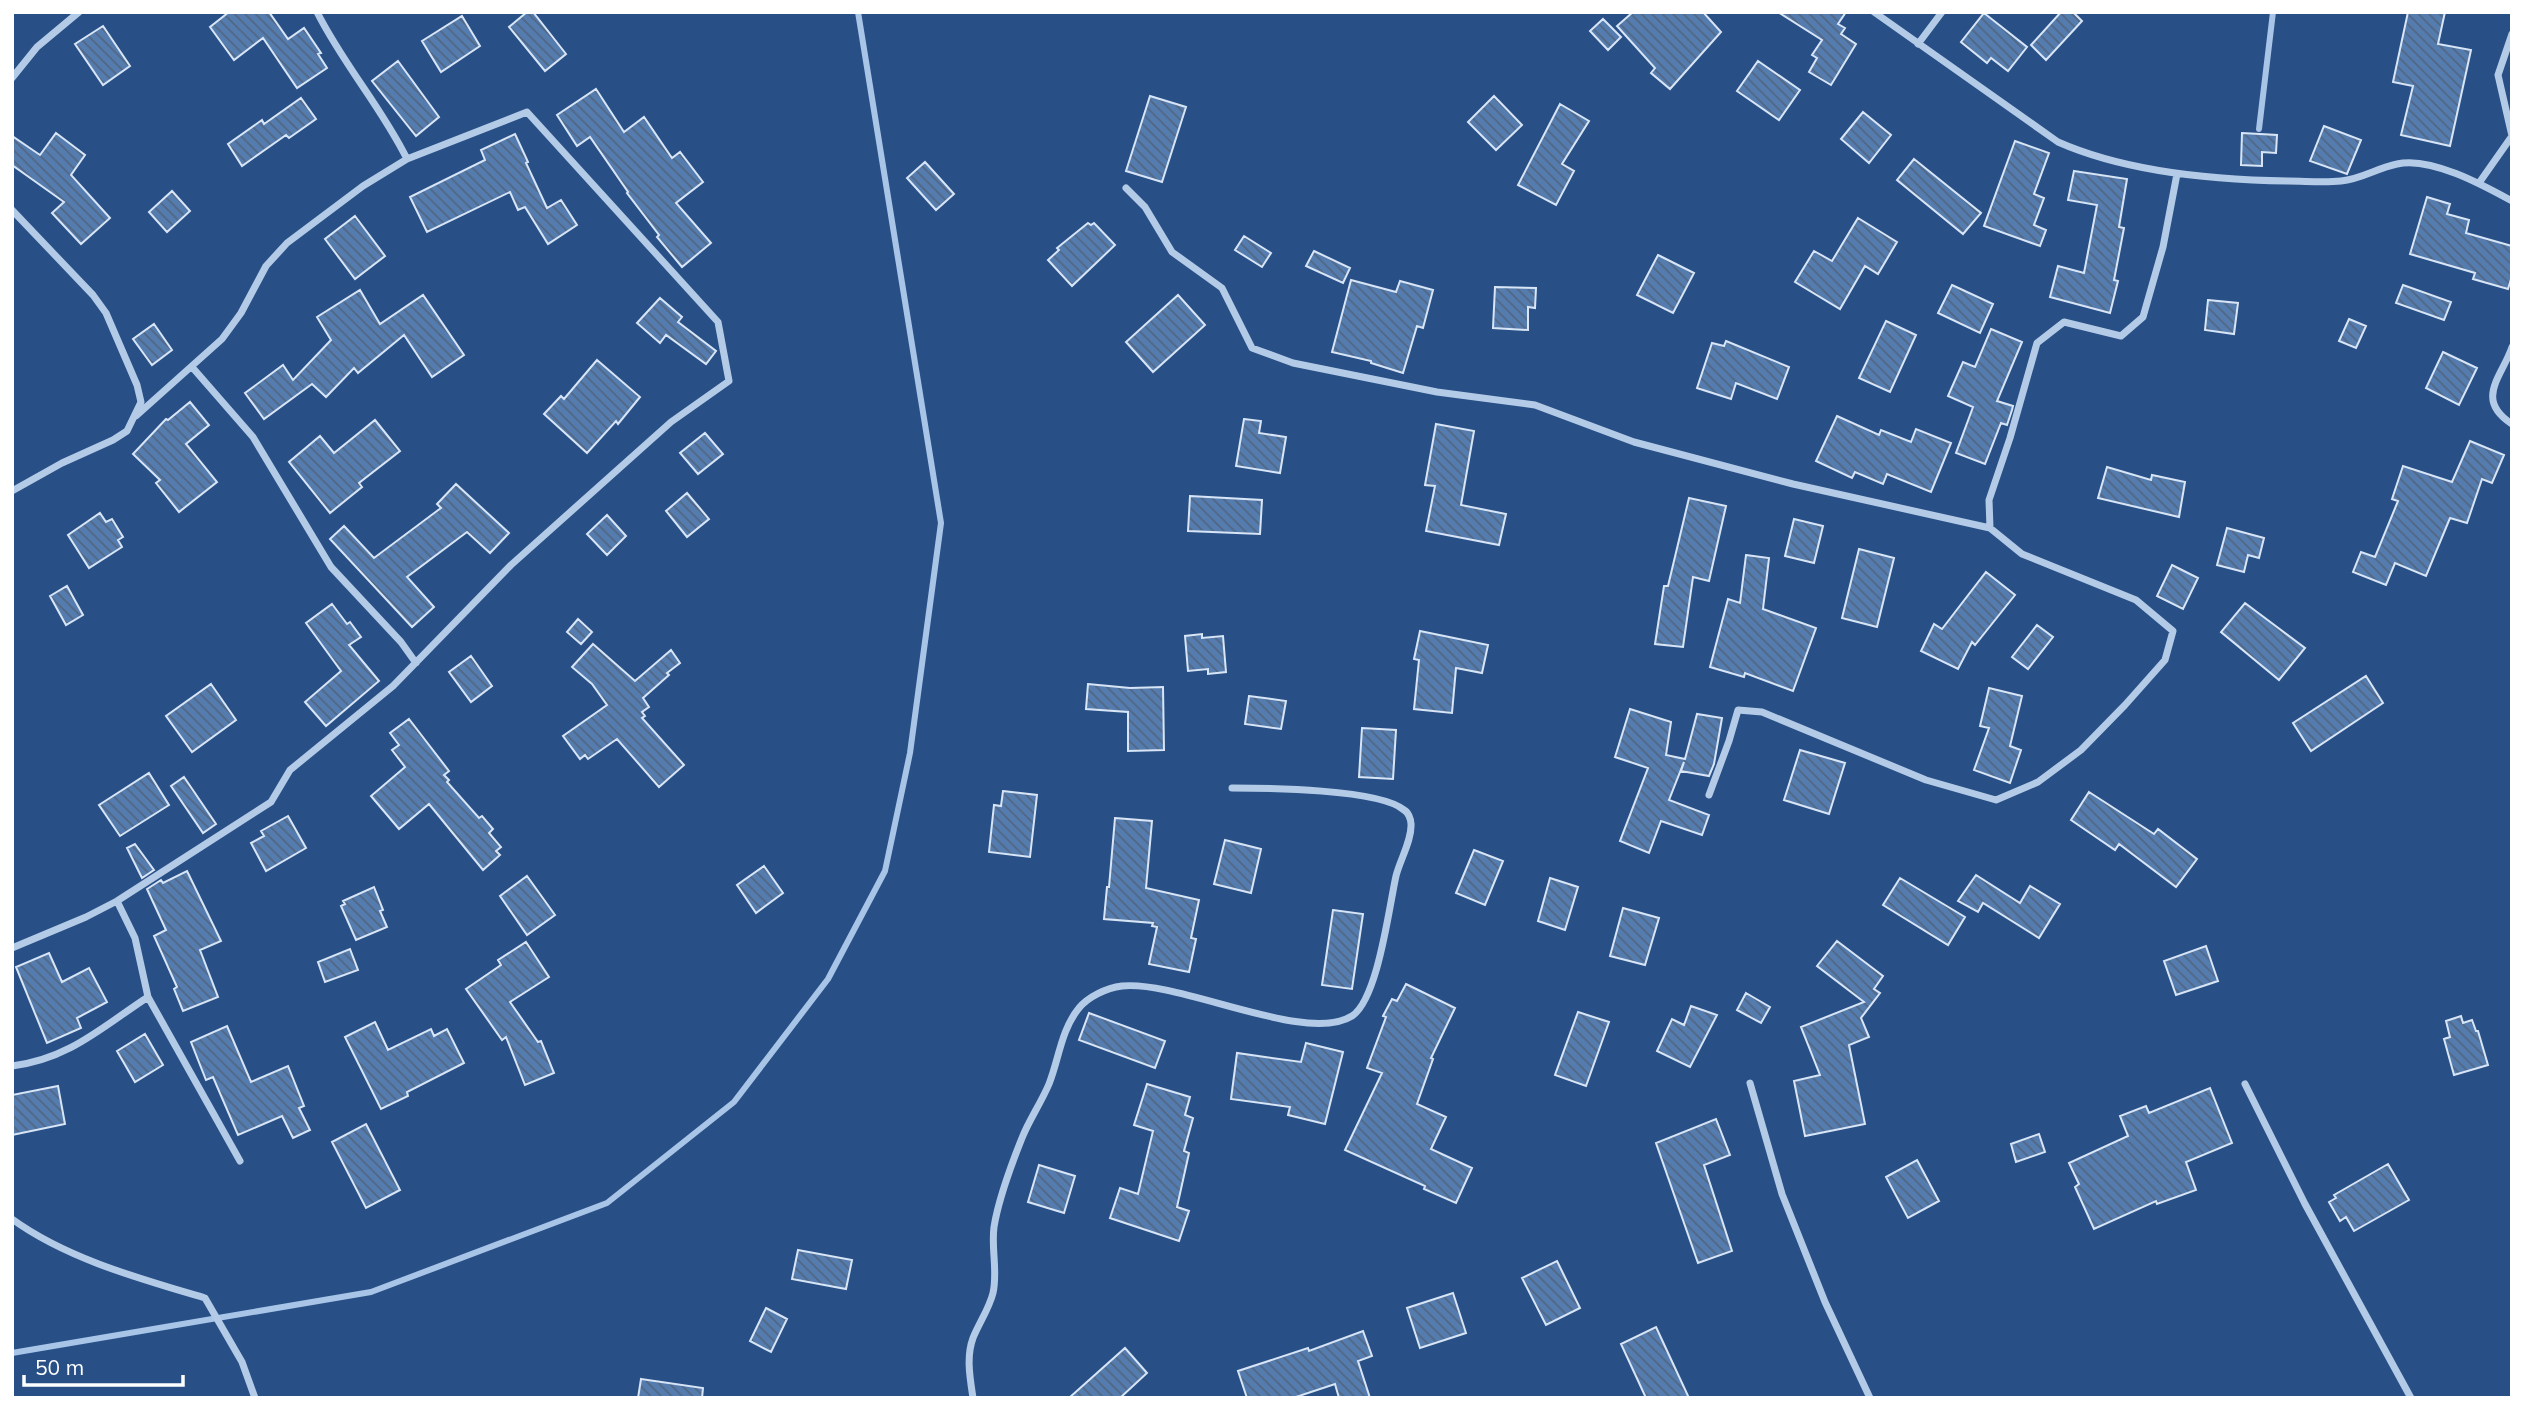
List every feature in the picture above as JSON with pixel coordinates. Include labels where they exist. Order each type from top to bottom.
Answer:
[{"type":"street","points":[[12,78],[37,47],[79,12]]},
{"type":"street","points":[[317,12],[334,43],[395,135],[407,159]]},
{"type":"street","points":[[1874,12],[2057,142],[2080,152],[2177,174],[2234,180],[2340,181],[2363,178],[2396,164],[2412,162],[2479,183],[2512,201]]},
{"type":"street","points":[[1919,44],[1942,12]]},
{"type":"street","points":[[2479,183],[2512,136],[2498,75],[2512,34]]},
{"type":"street","points":[[12,948],[117,901],[271,802],[290,770],[383,694],[511,565],[671,422],[729,381],[718,323],[527,112],[407,159],[363,186],[287,243],[266,266],[241,313],[222,340],[136,416]]},
{"type":"street","points":[[1990,528],[1989,499],[2010,438],[2037,343],[2064,322],[2121,336],[2143,317],[2163,247],[2177,174]]},
{"type":"street","points":[[1126,188],[1145,207],[1172,253],[1222,288],[1252,348],[1293,363],[1437,392],[1535,405],[1634,442],[1793,484],[1990,528],[2022,554],[2136,600],[2173,631],[2165,660],[2081,750],[2038,782],[1996,800],[1926,780],[1762,712],[1738,710],[1709,795]]},
{"type":"street","points":[[12,210],[93,295],[106,313],[137,385],[141,402],[127,431],[12,491]]},
{"type":"street","points":[[2512,347],[2494,384],[2492,402],[2499,415],[2512,424]]},
{"type":"street","points":[[192,367],[253,437],[331,567],[401,642],[416,663]]},
{"type":"street","points":[[973,1398],[970,1350],[994,1287],[994,1226],[1022,1138],[1049,1084],[1068,1024],[1080,1006],[1101,992],[1119,986],[1146,985],[1302,1023],[1336,1021],[1351,1016],[1361,1007],[1378,962],[1396,874],[1411,824],[1407,811],[1396,804],[1343,793],[1232,788]]},
{"type":"street","points":[[117,901],[135,938],[148,997],[240,1161]]},
{"type":"street","points":[[12,1066],[31,1064],[63,1054],[148,997]]},
{"type":"street","points":[[1750,1083],[1782,1194],[1825,1302],[1870,1398]]},
{"type":"street","points":[[2245,1084],[2305,1203],[2411,1398]]},
{"type":"street","points":[[12,1219],[35,1236],[133,1277],[205,1298],[242,1362],[255,1398]]},
{"type":"building","points":[[229,12],[269,12],[288,39],[304,28],[321,53],[318,54],[327,68],[297,88],[263,38],[234,60],[210,27]]},
{"type":"building","points":[[527,12],[533,12],[566,54],[545,71],[509,27]]},
{"type":"building","points":[[1633,12],[1703,12],[1721,32],[1670,89],[1651,73],[1655,68],[1617,26]]},
{"type":"building","points":[[1778,12],[1846,12],[1838,24],[1845,28],[1841,34],[1856,44],[1831,85],[1809,72],[1817,58],[1812,55],[1822,40]]},
{"type":"building","points":[[2061,12],[2073,12],[2082,21],[2046,60],[2031,45]]},
{"type":"building","points":[[2408,12],[2445,12],[2438,44],[2471,50],[2450,146],[2401,135],[2413,86],[2393,82]]},
{"type":"building","points":[[1984,13],[2027,47],[2008,71],[1991,58],[1987,63],[1961,42]]},
{"type":"building","points":[[462,16],[480,46],[441,72],[422,41]]},
{"type":"building","points":[[1603,19],[1621,37],[1608,50],[1590,31]]},
{"type":"building","points":[[103,26],[130,66],[103,85],[75,44]]},
{"type":"building","points":[[398,61],[439,117],[416,136],[372,81]]},
{"type":"building","points":[[1758,61],[1800,90],[1779,120],[1737,91]]},
{"type":"building","points":[[596,89],[624,132],[644,117],[672,158],[680,152],[703,182],[676,203],[711,243],[682,267],[657,237],[659,235],[590,137],[577,146],[557,115]]},
{"type":"building","points":[[1150,96],[1186,107],[1162,182],[1126,171]]},
{"type":"building","points":[[1494,96],[1522,125],[1496,150],[1468,122]]},
{"type":"building","points":[[301,98],[316,119],[289,138],[286,135],[242,166],[228,144],[262,120],[264,124]]},
{"type":"building","points":[[1560,104],[1589,121],[1562,164],[1574,171],[1556,205],[1518,185]]},
{"type":"building","points":[[1863,112],[1891,135],[1869,163],[1841,139]]},
{"type":"building","points":[[2324,126],[2361,140],[2347,174],[2310,161]]},
{"type":"building","points":[[56,133],[85,155],[71,175],[110,218],[81,244],[52,213],[64,202],[12,165],[12,136],[40,155]]},
{"type":"building","points":[[2242,133],[2277,135],[2276,153],[2262,152],[2262,166],[2241,165]]},
{"type":"building","points":[[515,134],[547,208],[561,200],[577,225],[548,244],[525,207],[518,210],[510,192],[427,232],[410,197],[485,160],[481,150]]},
{"type":"building","points":[[2015,141],[2049,153],[2034,194],[2044,198],[2034,225],[2046,230],[2040,246],[1984,226]]},
{"type":"building","points":[[1914,159],[1981,213],[1963,234],[1897,180]]},
{"type":"building","points":[[925,162],[954,194],[936,210],[907,178]]},
{"type":"building","points":[[2074,171],[2127,179],[2119,227],[2124,228],[2114,280],[2118,281],[2110,313],[2050,297],[2058,266],[2084,273],[2097,205],[2068,200]]},
{"type":"building","points":[[172,191],[190,211],[167,232],[149,212]]},
{"type":"building","points":[[2427,197],[2450,204],[2447,214],[2469,220],[2466,233],[2512,246],[2512,276],[2508,289],[2473,279],[2475,273],[2410,254]]},
{"type":"building","points":[[355,216],[385,256],[355,279],[325,239]]},
{"type":"building","points":[[1858,218],[1897,242],[1878,274],[1865,266],[1840,309],[1795,282],[1814,251],[1832,261]]},
{"type":"building","points":[[1088,223],[1094,223],[1115,245],[1072,286],[1048,260],[1059,250],[1057,248]]},
{"type":"building","points":[[1244,236],[1271,253],[1262,267],[1235,250]]},
{"type":"building","points":[[1314,251],[1350,268],[1343,283],[1306,266]]},
{"type":"building","points":[[1658,255],[1694,273],[1673,313],[1637,295]]},
{"type":"building","points":[[1351,280],[1396,292],[1400,281],[1433,290],[1423,328],[1417,326],[1403,373],[1371,361],[1332,352]]},
{"type":"building","points":[[1952,285],[1993,304],[1980,333],[1938,313]]},
{"type":"building","points":[[2403,285],[2451,302],[2444,320],[2396,303]]},
{"type":"building","points":[[1495,287],[1536,288],[1535,308],[1528,307],[1528,330],[1493,328]]},
{"type":"building","points":[[360,290],[380,324],[423,295],[464,355],[432,377],[404,335],[358,373],[354,368],[326,397],[312,384],[264,419],[245,393],[283,365],[293,380],[331,340],[317,317]]},
{"type":"building","points":[[1178,295],[1205,325],[1153,372],[1126,342]]},
{"type":"building","points":[[660,298],[682,317],[678,322],[716,351],[706,364],[666,335],[660,343],[637,323]]},
{"type":"building","points":[[2208,300],[2238,303],[2234,334],[2205,330]]},
{"type":"building","points":[[2349,319],[2366,326],[2356,348],[2339,341]]},
{"type":"building","points":[[1886,321],[1916,335],[1890,392],[1859,378]]},
{"type":"building","points":[[154,324],[172,350],[152,365],[133,339]]},
{"type":"building","points":[[1991,329],[2022,342],[1997,401],[2013,406],[2012,410],[2007,425],[2001,423],[1985,464],[1956,453],[1973,407],[1948,396],[1963,362],[1975,367]]},
{"type":"building","points":[[1726,341],[1789,367],[1777,399],[1736,383],[1731,399],[1697,388],[1712,343],[1724,346]]},
{"type":"building","points":[[2443,352],[2477,368],[2459,405],[2426,388]]},
{"type":"building","points":[[597,360],[640,397],[618,424],[616,421],[587,453],[544,414],[561,396],[564,399]]},
{"type":"building","points":[[190,402],[209,425],[186,444],[217,482],[179,512],[156,483],[160,480],[133,454],[166,419]]},
{"type":"building","points":[[1837,416],[1879,435],[1881,430],[1911,442],[1916,429],[1951,443],[1931,492],[1887,474],[1883,484],[1855,472],[1852,478],[1816,461]]},
{"type":"building","points":[[1244,419],[1261,421],[1259,433],[1286,437],[1280,473],[1236,466]]},
{"type":"building","points":[[375,420],[400,451],[359,483],[362,487],[330,513],[289,462],[320,436],[334,453]]},
{"type":"building","points":[[1436,424],[1474,431],[1461,505],[1506,514],[1499,545],[1426,531],[1435,486],[1425,485]]},
{"type":"building","points":[[705,433],[723,454],[698,474],[680,453]]},
{"type":"building","points":[[2470,441],[2504,455],[2492,483],[2482,479],[2467,523],[2450,518],[2426,576],[2395,563],[2386,585],[2353,572],[2361,552],[2375,557],[2398,501],[2392,499],[2403,466],[2452,482]]},
{"type":"building","points":[[2107,467],[2151,480],[2152,475],[2185,482],[2179,517],[2098,498]]},
{"type":"building","points":[[456,484],[509,533],[490,553],[467,532],[407,577],[434,607],[412,627],[330,539],[344,526],[374,558],[441,508],[437,504]]},
{"type":"building","points":[[687,493],[709,519],[687,537],[666,511]]},
{"type":"building","points":[[1190,496],[1262,500],[1260,534],[1188,531]]},
{"type":"building","points":[[1689,498],[1726,506],[1709,581],[1693,577],[1683,647],[1655,644],[1664,586],[1668,586]]},
{"type":"building","points":[[100,513],[106,522],[112,519],[123,537],[118,540],[122,547],[89,568],[68,535]]},
{"type":"building","points":[[607,515],[626,536],[607,555],[587,534]]},
{"type":"building","points":[[1794,519],[1823,526],[1814,563],[1785,556]]},
{"type":"building","points":[[2227,528],[2264,538],[2259,558],[2248,555],[2244,572],[2217,565]]},
{"type":"building","points":[[1859,549],[1894,558],[1877,627],[1842,618]]},
{"type":"building","points":[[1746,555],[1769,558],[1763,609],[1816,628],[1793,691],[1745,673],[1744,677],[1710,667],[1728,599],[1740,603]]},
{"type":"building","points":[[2172,565],[2198,578],[2183,609],[2157,596]]},
{"type":"building","points":[[1986,572],[2015,595],[1975,645],[1972,642],[1958,669],[1921,651],[1934,624],[1942,629]]},
{"type":"building","points":[[67,586],[83,615],[66,625],[50,596]]},
{"type":"building","points":[[2245,603],[2305,648],[2279,680],[2221,632]]},
{"type":"building","points":[[332,604],[361,637],[349,645],[379,681],[326,726],[305,702],[341,671],[306,623]]},
{"type":"building","points":[[578,619],[592,632],[581,644],[567,632]]},
{"type":"building","points":[[2037,625],[2053,637],[2028,669],[2012,657]]},
{"type":"building","points":[[1420,631],[1488,645],[1482,673],[1456,668],[1452,713],[1414,709],[1419,660],[1414,659]]},
{"type":"building","points":[[1202,634],[1202,638],[1223,636],[1226,672],[1208,674],[1208,669],[1188,671],[1185,636]]},
{"type":"building","points":[[593,644],[635,681],[671,650],[680,663],[643,698],[649,707],[642,712],[645,716],[642,718],[684,765],[659,787],[617,739],[588,759],[585,755],[580,759],[563,736],[607,705],[592,684],[572,667]]},
{"type":"building","points":[[471,656],[492,686],[471,702],[449,672]]},
{"type":"building","points":[[2366,676],[2383,703],[2311,751],[2293,723]]},
{"type":"building","points":[[211,684],[236,720],[192,752],[166,716]]},
{"type":"building","points":[[1088,684],[1130,688],[1163,687],[1164,750],[1128,751],[1128,712],[1086,709]]},
{"type":"building","points":[[1989,688],[2022,696],[2010,746],[2021,750],[2010,783],[1974,770],[1989,728],[1980,726]]},
{"type":"building","points":[[1249,696],[1286,701],[1281,729],[1245,724]]},
{"type":"building","points":[[1630,709],[1671,722],[1666,755],[1685,759],[1697,714],[1722,718],[1714,764],[1709,776],[1681,771],[1684,762],[1669,800],[1709,815],[1702,835],[1661,821],[1649,853],[1620,841],[1648,768],[1615,757]]},
{"type":"building","points":[[409,719],[449,771],[444,775],[449,780],[447,782],[479,818],[482,816],[493,829],[489,833],[501,847],[496,851],[500,855],[483,870],[429,804],[399,829],[371,796],[405,767],[392,750],[399,745],[390,733]]},
{"type":"building","points":[[1362,728],[1396,730],[1393,779],[1359,777]]},
{"type":"building","points":[[1800,750],[1845,763],[1829,814],[1784,800]]},
{"type":"building","points":[[149,773],[169,805],[120,836],[99,805]]},
{"type":"building","points":[[184,777],[216,824],[203,833],[171,786]]},
{"type":"building","points":[[1003,791],[1037,795],[1030,857],[989,852],[994,805],[1001,806]]},
{"type":"building","points":[[2089,792],[2154,834],[2158,829],[2197,859],[2176,887],[2119,844],[2115,850],[2071,820]]},
{"type":"building","points":[[288,816],[306,848],[266,871],[251,843],[264,836],[261,831]]},
{"type":"building","points":[[1115,818],[1152,821],[1146,888],[1199,900],[1191,938],[1196,939],[1189,972],[1149,964],[1157,927],[1152,926],[1153,923],[1104,919]]},
{"type":"building","points":[[1225,840],[1261,849],[1251,893],[1214,884]]},
{"type":"building","points":[[135,844],[154,870],[142,878],[127,848]]},
{"type":"building","points":[[1474,850],[1503,861],[1485,905],[1456,893]]},
{"type":"building","points":[[764,866],[783,893],[756,913],[737,885]]},
{"type":"building","points":[[187,871],[221,941],[200,950],[218,997],[183,1011],[174,989],[177,987],[154,936],[166,930],[147,889],[161,880],[163,883]]},
{"type":"building","points":[[1976,875],[2020,903],[2030,886],[2060,904],[2039,938],[1983,903],[1978,912],[1958,901]]},
{"type":"building","points":[[527,876],[555,915],[527,935],[500,896]]},
{"type":"building","points":[[1550,878],[1578,887],[1565,930],[1538,921]]},
{"type":"building","points":[[1900,878],[1965,917],[1948,945],[1883,905]]},
{"type":"building","points":[[374,887],[387,927],[356,940],[341,906],[345,904],[343,901]]},
{"type":"building","points":[[1623,908],[1659,918],[1645,965],[1610,956]]},
{"type":"building","points":[[1333,910],[1363,914],[1352,989],[1322,985]]},
{"type":"building","points":[[1837,941],[1883,976],[1874,989],[1880,993],[1861,1018],[1869,1037],[1849,1045],[1865,1124],[1805,1136],[1794,1081],[1820,1075],[1801,1027],[1864,1002],[1817,966]]},
{"type":"building","points":[[526,942],[549,977],[510,1002],[538,1042],[541,1041],[554,1073],[525,1085],[506,1037],[502,1040],[466,989],[501,965],[498,960]]},
{"type":"building","points":[[2206,946],[2218,981],[2176,995],[2164,961]]},
{"type":"building","points":[[350,949],[358,970],[325,982],[318,962]]},
{"type":"building","points":[[49,953],[62,982],[89,968],[107,1002],[77,1018],[81,1028],[47,1043],[16,967]]},
{"type":"building","points":[[1406,984],[1455,1008],[1431,1058],[1433,1059],[1417,1104],[1446,1117],[1431,1149],[1472,1168],[1456,1203],[1345,1150],[1382,1073],[1367,1068],[1386,1017],[1383,1016],[1392,999],[1397,1001]]},
{"type":"building","points":[[1746,993],[1770,1007],[1761,1023],[1737,1010]]},
{"type":"building","points":[[1691,1006],[1717,1015],[1690,1067],[1657,1051],[1672,1019],[1684,1025]]},
{"type":"building","points":[[1578,1012],[1609,1022],[1586,1086],[1555,1075]]},
{"type":"building","points":[[1089,1013],[1165,1041],[1155,1068],[1079,1040]]},
{"type":"building","points":[[2461,1016],[2463,1023],[2472,1020],[2488,1065],[2454,1075],[2444,1039],[2450,1037],[2446,1021]]},
{"type":"building","points":[[375,1022],[388,1050],[431,1029],[434,1036],[447,1029],[464,1063],[407,1092],[408,1096],[381,1109],[345,1037]]},
{"type":"building","points":[[227,1026],[251,1082],[288,1066],[304,1106],[299,1108],[310,1130],[293,1138],[282,1116],[238,1135],[213,1077],[206,1080],[191,1042]]},
{"type":"building","points":[[145,1034],[163,1065],[135,1082],[117,1051]]},
{"type":"building","points":[[1306,1043],[1343,1052],[1325,1124],[1288,1115],[1290,1107],[1231,1099],[1237,1053],[1301,1062]]},
{"type":"building","points":[[1147,1084],[1190,1097],[1185,1115],[1193,1118],[1184,1151],[1189,1153],[1177,1207],[1189,1211],[1179,1241],[1110,1218],[1120,1188],[1138,1194],[1153,1131],[1134,1125]]},
{"type":"building","points":[[58,1086],[65,1124],[12,1135],[12,1095]]},
{"type":"building","points":[[2210,1088],[2232,1143],[2186,1162],[2196,1190],[2157,1204],[2156,1201],[2094,1229],[2075,1187],[2079,1184],[2069,1163],[2128,1136],[2120,1116],[2146,1106],[2149,1113]]},
{"type":"building","points":[[1716,1119],[1730,1155],[1704,1165],[1732,1251],[1698,1263],[1656,1143]]},
{"type":"building","points":[[366,1124],[400,1190],[366,1208],[332,1142]]},
{"type":"building","points":[[2039,1134],[2045,1152],[2016,1162],[2011,1144]]},
{"type":"building","points":[[1917,1160],[1939,1201],[1908,1218],[1886,1177]]},
{"type":"building","points":[[2388,1164],[2409,1200],[2354,1231],[2346,1217],[2340,1221],[2329,1202],[2336,1198],[2334,1195]]},
{"type":"building","points":[[1039,1165],[1075,1176],[1064,1213],[1028,1202]]},
{"type":"building","points":[[798,1250],[852,1260],[846,1289],[792,1279]]},
{"type":"building","points":[[1557,1261],[1580,1308],[1546,1325],[1522,1278]]},
{"type":"building","points":[[1453,1293],[1466,1333],[1420,1348],[1407,1308]]},
{"type":"building","points":[[766,1308],[787,1319],[771,1352],[750,1341]]},
{"type":"building","points":[[1656,1327],[1689,1398],[1646,1398],[1621,1344]]},
{"type":"building","points":[[1363,1331],[1372,1356],[1358,1361],[1370,1398],[1339,1398],[1335,1384],[1293,1398],[1247,1398],[1238,1371],[1308,1348],[1309,1351]]},
{"type":"building","points":[[1125,1348],[1147,1373],[1120,1398],[1069,1398]]},
{"type":"building","points":[[641,1379],[703,1388],[702,1398],[638,1398]]},
{"type":"waterway","points":[[12,1353],[371,1292],[607,1203],[734,1102],[828,979],[885,871],[910,753],[941,523],[858,12]]},
{"type":"waterway","points":[[2259,129],[2273,12]]}]
